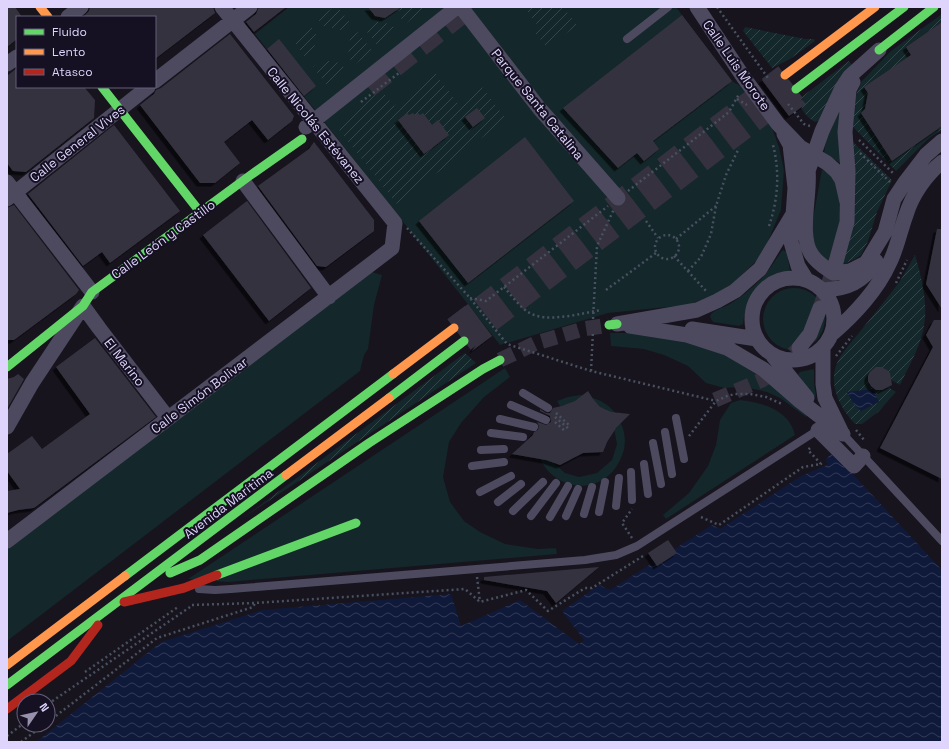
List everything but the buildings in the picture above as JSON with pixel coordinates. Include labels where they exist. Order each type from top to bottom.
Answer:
[{"type":"main road","points":[[40,7],[47,16]]},
{"type":"main road","points":[[785,75],[875,7]]},
{"type":"main road","points":[[796,89],[904,7]]},
{"type":"main road","points":[[879,50],[934,7]]},
{"type":"main road","points":[[103,88],[200,212]]},
{"type":"main road","name":"Calle León y Castillo","points":[[9,362],[84,306],[92,292],[200,212],[246,183],[302,139]]},
{"type":"main road","name":"Avenida Marítima","points":[[7,665],[454,328]]},
{"type":"main road","name":"Avenida Marítima","points":[[7,685],[464,341]]},
{"type":"main road","points":[[140,586],[200,560],[369,444],[500,360]]},
{"type":"main road","points":[[7,710],[46,678],[71,661],[115,605],[184,588],[356,523]]},
{"type":"main road","points":[[88,593],[136,568]]},
{"type":"street","points":[[69,16],[81,7]]},
{"type":"street","name":"Calle Nicolás Estévanez","points":[[222,7],[395,223],[392,248]]},
{"type":"street","points":[[156,80],[250,7]]},
{"type":"street","name":"Calle León y Castillo","points":[[246,183],[313,121],[457,7]]},
{"type":"street","name":"Parque Santa Catalina","points":[[461,7],[539,108],[618,198]]},
{"type":"street","name":"Calle Luis Morote","points":[[696,7],[744,78],[778,124]]},
{"type":"street","points":[[613,325],[697,310],[735,291],[760,269],[793,214],[822,131],[842,88],[850,76],[879,50]]},
{"type":"street","points":[[836,262],[847,222],[848,171],[845,132],[849,90],[855,79],[879,50]]},
{"type":"street","points":[[7,64],[16,57]]},
{"type":"street","name":"Calle General Vives","points":[[10,191],[147,88]]},
{"type":"street","points":[[778,124],[800,147],[827,163],[837,172],[842,180],[847,202]]},
{"type":"street","points":[[778,124],[790,145],[795,188],[791,242],[798,266],[806,280]]},
{"type":"street","points":[[824,290],[835,290],[849,286],[873,268],[881,254],[894,199],[926,155],[942,141]]},
{"type":"street","points":[[800,147],[806,158],[808,170],[805,238],[811,255],[833,274],[850,271],[866,263],[885,232]]},
{"type":"street","points":[[833,333],[849,319],[875,288],[889,265],[906,213],[913,199],[936,167],[942,162]]},
{"type":"street","points":[[246,183],[329,297]]},
{"type":"street","points":[[10,191],[92,292]]},
{"type":"street","name":"Calle Simón Bolivar","points":[[7,541],[392,248]]},
{"type":"street","points":[[772,355],[785,360],[799,360],[812,357],[823,349],[829,341],[833,333],[835,322],[834,310],[824,290],[816,284],[794,277],[782,279],[771,284],[761,292],[755,303],[752,315],[752,327],[757,339],[764,348],[772,355],[807,398],[843,434]]},
{"type":"street","name":"Calle León y Castillo","points":[[7,427],[32,383],[84,306]]},
{"type":"street","name":"El Marino","points":[[84,306],[168,418]]},
{"type":"street","points":[[799,348],[810,334],[820,308]]},
{"type":"street","points":[[613,325],[686,328],[757,339]]},
{"type":"street","points":[[613,325],[687,335],[727,348],[763,369],[800,401],[823,426],[854,466],[863,456]]},
{"type":"street","points":[[823,349],[823,384],[825,398],[843,434]]},
{"type":"street","points":[[823,426],[843,434]]},
{"type":"lane","points":[[626,39],[668,7]]},
{"type":"lane","points":[[523,393],[550,414]]},
{"type":"lane","points":[[511,405],[550,414]]},
{"type":"lane","points":[[676,418],[684,458]]},
{"type":"lane","points":[[500,419],[534,428]]},
{"type":"lane","points":[[184,588],[215,590],[586,560],[616,556],[637,546],[823,426]]},
{"type":"lane","points":[[666,432],[672,474]]},
{"type":"lane","points":[[491,433],[523,437]]},
{"type":"lane","points":[[843,434],[942,541]]},
{"type":"lane","points":[[653,443],[661,484]]},
{"type":"lane","points":[[481,450],[504,449]]},
{"type":"lane","points":[[472,466],[504,462]]},
{"type":"lane","points":[[644,464],[648,494]]},
{"type":"lane","points":[[631,472],[632,500]]},
{"type":"lane","points":[[480,492],[510,476]]},
{"type":"lane","points":[[616,506],[619,478]]},
{"type":"lane","points":[[513,511],[542,482]]},
{"type":"lane","points":[[599,512],[605,482]]},
{"type":"lane","points":[[530,516],[556,483]]},
{"type":"lane","points":[[498,502],[521,484]]},
{"type":"lane","points":[[550,517],[568,486]]},
{"type":"lane","points":[[584,514],[592,487]]},
{"type":"lane","points":[[566,516],[578,489]]},
{"type":"path","points":[[358,105],[399,73]]},
{"type":"path","points":[[736,99],[752,108]]},
{"type":"path","points":[[769,227],[778,185],[777,160],[772,139]]},
{"type":"path","points":[[688,271],[701,257],[712,234],[716,206],[726,175],[739,148]]},
{"type":"path","points":[[591,371],[597,246],[618,198]]},
{"type":"path","points":[[676,238],[716,206]]},
{"type":"path","points":[[646,221],[658,238]]},
{"type":"path","points":[[407,227],[470,298],[507,344],[591,371],[716,401],[735,394],[750,394],[766,398],[783,405]]},
{"type":"path","points":[[665,234],[669,234],[676,238],[678,242],[678,250],[674,256],[666,259],[662,258],[656,253],[654,245],[658,238],[665,234]]},
{"type":"path","points":[[606,290],[656,253]]},
{"type":"path","points":[[674,256],[707,292]]},
{"type":"path","points":[[504,287],[527,311],[535,316],[560,317],[608,308]]},
{"type":"path","points":[[700,294],[711,290]]},
{"type":"path","points":[[550,414],[569,427]]},
{"type":"path","points":[[700,517],[719,525],[803,468],[821,464],[808,450],[813,446]]},
{"type":"path","points":[[480,602],[526,590],[548,611],[585,588],[592,588],[643,556],[637,546]]},
{"type":"path","points":[[192,605],[255,603],[465,589],[480,602]]},
{"type":"path","points":[[56,698],[215,590]]},
{"type":"path","points":[[478,590],[480,602]]},
{"type":"path","points":[[56,716],[157,638],[253,607],[255,603]]},
{"type":"path","points":[[80,675],[182,605]]},
{"type":"path","points":[[7,736],[16,729]]},
{"type":"path","points":[[22,742],[34,733]]},
{"type":"green space","points":[[289,7],[676,7],[732,81],[742,87],[771,125],[779,147],[784,170],[781,210],[766,246],[757,260],[732,285],[715,295],[687,305],[608,313],[500,345],[255,34]]},
{"type":"green space","points":[[334,7],[338,7],[350,23],[341,30],[323,26],[318,19]]},
{"type":"green space","points":[[400,7],[421,7],[423,10],[405,24],[399,15]]},
{"type":"green space","points":[[524,7],[563,7],[577,25],[547,48],[534,31],[539,27]]},
{"type":"green space","points":[[942,14],[942,22],[906,47],[911,55],[868,93],[865,109],[861,113],[892,161],[942,126],[942,129],[928,139],[896,171],[853,127],[854,101],[861,82],[891,51]]},
{"type":"green space","points":[[373,21],[391,24],[397,31],[378,46],[364,28]]},
{"type":"green space","points":[[310,25],[316,33],[314,52],[306,58],[292,39]]},
{"type":"green space","points":[[745,27],[805,39],[814,39],[815,41],[790,59],[772,68],[743,31]]},
{"type":"green space","points":[[358,32],[372,51],[354,65],[348,56],[350,38]]},
{"type":"green space","points":[[322,60],[341,63],[346,71],[327,85],[313,67]]},
{"type":"green space","points":[[849,61],[854,68],[820,120],[815,122],[804,112],[800,106],[799,99]]},
{"type":"green space","points":[[435,73],[459,105],[482,87],[506,119],[397,204],[336,126],[381,90],[394,106]]},
{"type":"green space","points":[[843,95],[840,163],[824,153],[828,128]]},
{"type":"green space","points":[[853,142],[892,180],[877,212],[868,241],[861,255],[841,265]]},
{"type":"green space","points":[[822,169],[832,177],[838,188],[841,200],[838,228],[828,266],[816,255],[810,235]]},
{"type":"green space","points":[[783,250],[787,252],[790,272],[773,278],[761,286],[748,303],[743,324],[739,326],[713,322],[710,317],[711,314],[730,304],[754,286],[764,276]]},
{"type":"green space","points":[[915,255],[925,302],[925,321],[919,345],[900,385],[891,380],[888,372],[883,368],[874,369],[870,373],[868,378],[869,383],[873,388],[880,390],[888,387],[896,392],[878,412],[862,424],[855,424],[838,399],[834,384],[835,369],[845,350],[900,281]]},
{"type":"green space","points":[[372,272],[382,275],[374,305],[368,349],[364,355],[360,371],[7,641],[7,548]]},
{"type":"green space","points":[[794,288],[811,293],[816,297],[820,302],[825,319],[820,336],[816,341],[811,345],[794,350],[777,345],[772,341],[768,336],[763,319],[768,302],[772,297],[777,293]]},
{"type":"green space","points":[[610,333],[633,333],[694,343],[709,348],[748,365],[807,415],[806,417],[780,398],[767,392],[744,387],[724,388],[706,383],[688,366],[664,355],[644,349],[611,346]]},
{"type":"green space","points":[[465,353],[476,363],[243,518]]},
{"type":"green space","points":[[505,368],[510,377],[484,397],[461,423],[449,442],[443,477],[450,502],[464,521],[480,532],[505,544],[538,549],[556,548],[557,554],[228,582],[188,579]]},
{"type":"green space","points":[[813,369],[816,396],[814,398],[798,374],[800,372]]},
{"type":"green space","points":[[580,395],[594,398],[611,408],[622,426],[625,442],[621,458],[610,474],[596,483],[580,486],[565,482],[551,474],[541,460],[536,443],[539,422],[548,426],[546,444],[554,463],[565,473],[579,477],[597,473],[612,460],[617,444],[613,423],[562,410],[557,401]]},
{"type":"green space","points":[[740,400],[757,403],[774,409],[787,420],[795,435],[666,519],[663,515],[689,493],[708,466],[716,445],[720,420],[731,403]]},
{"type":"water","points":[[873,389],[879,402],[861,411],[854,404],[847,392]]},
{"type":"water","points":[[831,454],[835,455],[942,570],[942,742],[36,742],[47,733],[56,733],[56,726],[161,642],[262,610],[451,594],[461,626],[520,600],[579,644],[584,640],[562,611],[599,585],[610,590],[712,525],[720,529],[801,476],[829,464],[825,460]]},
{"type":"tunnel","points":[[368,87],[469,7]]},
{"type":"tunnel","points":[[454,328],[785,75]]},
{"type":"tunnel","points":[[464,341],[796,89]]},
{"type":"tunnel","points":[[820,308],[836,262]]},
{"type":"tunnel","points":[[500,360],[536,343],[583,329],[609,325]]},
{"type":"tunnel","points":[[715,400],[762,380],[781,367],[799,348]]},
{"type":"traffic: fast","points":[[796,89],[904,7]]},
{"type":"traffic: fast","points":[[879,50],[934,7]]},
{"type":"traffic: fast","points":[[103,88],[200,212]]},
{"type":"traffic: fast","points":[[7,367],[83,306],[92,292],[302,139]]},
{"type":"traffic: fast","points":[[609,325],[617,324]]},
{"type":"traffic: fast","points":[[389,398],[464,341]]},
{"type":"traffic: fast","points":[[170,573],[200,560],[369,443],[483,369],[500,360]]},
{"type":"traffic: fast","points":[[125,576],[393,374]]},
{"type":"traffic: fast","points":[[7,685],[286,475]]},
{"type":"traffic: fast","points":[[217,575],[356,523]]},
{"type":"traffic: slow","points":[[40,7],[47,16]]},
{"type":"traffic: slow","points":[[785,75],[875,7]]},
{"type":"traffic: slow","points":[[393,374],[454,328]]},
{"type":"traffic: slow","points":[[286,475],[389,398]]},
{"type":"traffic: slow","points":[[7,665],[125,576]]},
{"type":"traffic: jam","points":[[124,602],[184,588],[217,575]]},
{"type":"traffic: jam","points":[[7,709],[71,661],[98,625]]}]
